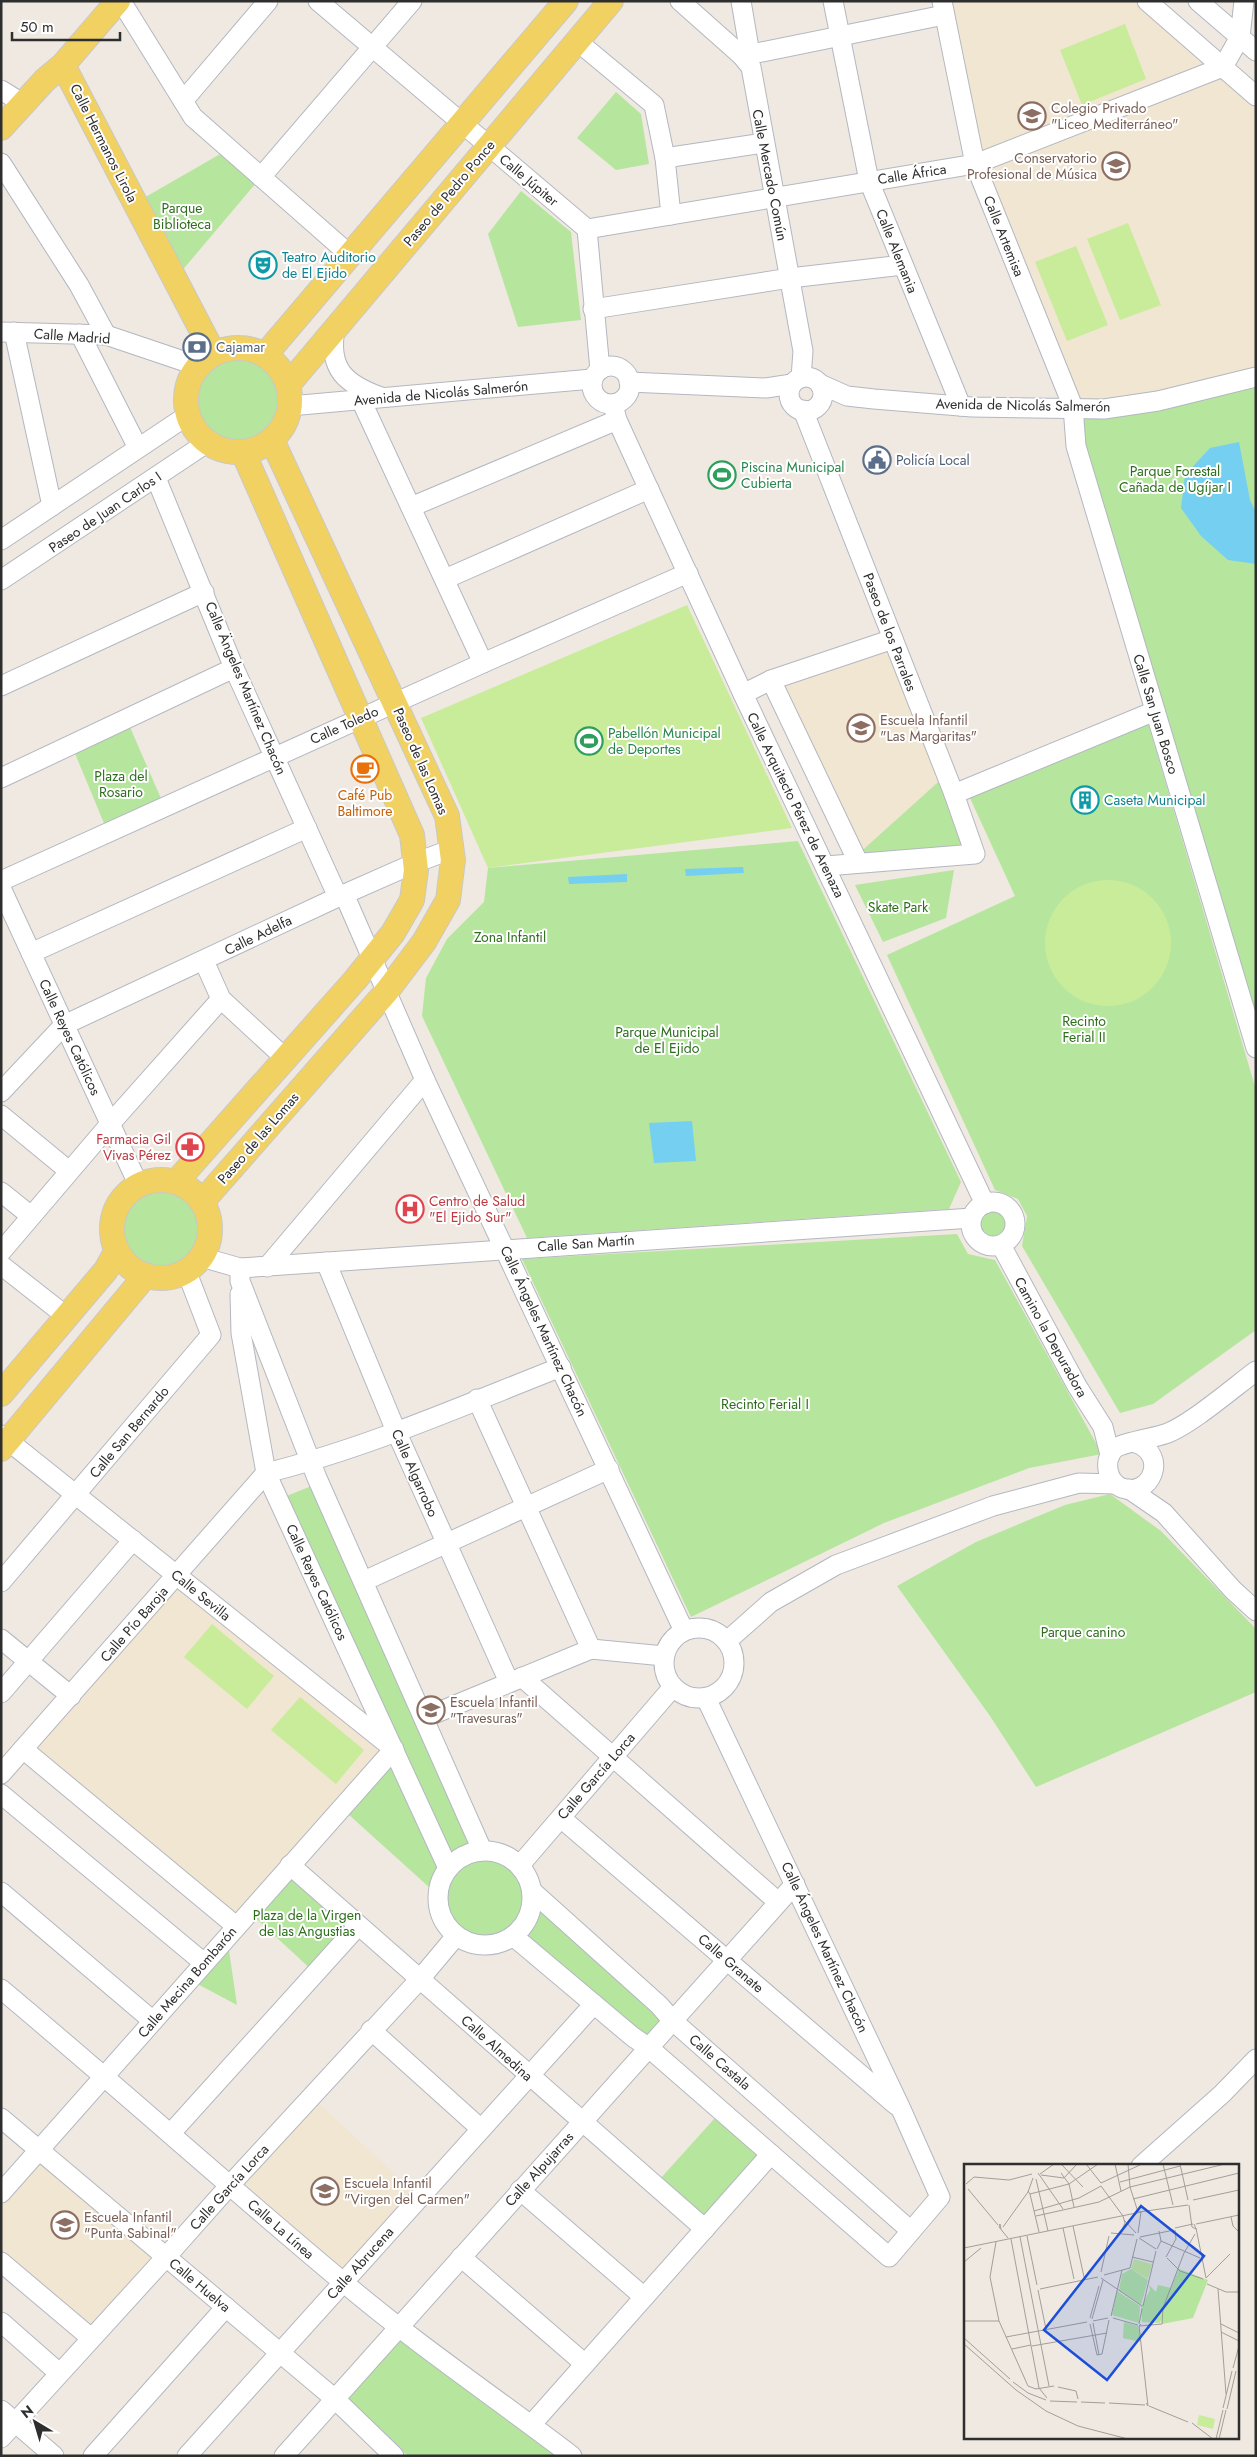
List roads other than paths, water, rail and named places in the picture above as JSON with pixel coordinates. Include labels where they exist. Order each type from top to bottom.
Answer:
[{"type":"main road","points":[[2,145],[22,104],[63,65],[120,1]]},
{"type":"main road","points":[[265,355],[566,1]]},
{"type":"main road","name":"Paseo de Pedro Ponce","points":[[289,395],[335,329],[610,1]]},
{"type":"main road","points":[[2,145],[53,86],[63,65]]},
{"type":"main road","name":"Calle Hermanos Lirola","points":[[63,65],[206,360]]},
{"type":"main road","points":[[231,348],[248,348],[265,355],[283,373],[289,395],[287,419],[272,440],[259,448],[243,452],[225,450],[208,442],[196,430],[188,415],[186,398],[189,381],[206,360],[231,348]]},
{"type":"main road","name":"Paseo de las Lomas","points":[[202,1202],[387,991],[424,942],[448,900],[453,860],[447,816],[272,440]]},
{"type":"main road","points":[[176,1182],[393,933],[412,900],[416,870],[412,835],[243,452]]},
{"type":"main road","points":[[163,1180],[176,1182],[186,1186],[202,1202],[208,1215],[210,1230],[208,1244],[194,1264],[169,1277],[146,1275],[129,1265],[117,1250],[113,1236],[113,1221],[122,1201],[138,1186],[163,1180]]},
{"type":"main road","points":[[1,1394],[106,1270],[117,1250]]},
{"type":"main road","points":[[4,1441],[146,1275]]},
{"type":"street","points":[[120,1],[193,117],[350,256]]},
{"type":"street","points":[[183,101],[268,1]]},
{"type":"street","name":"Calle Júpiter","points":[[318,1],[587,229]]},
{"type":"street","points":[[261,177],[412,1]]},
{"type":"street","name":"Calle Mercado Común","points":[[741,1],[746,55],[751,67],[803,351],[801,396]]},
{"type":"street","name":"Calle Alemania","points":[[833,1],[869,180],[961,406]]},
{"type":"street","points":[[1147,1],[1256,96]]},
{"type":"street","points":[[1198,1],[1256,51]]},
{"type":"street","points":[[1222,67],[1240,37],[1244,1]]},
{"type":"street","name":"Calle Mercado Común","points":[[684,3],[746,55]]},
{"type":"street","points":[[746,55],[840,35],[943,8]]},
{"type":"street","name":"Calle Artemisa","points":[[943,8],[975,164],[1072,407]]},
{"type":"street","points":[[577,41],[654,105],[665,158],[671,215]]},
{"type":"street","name":"Calle África","points":[[587,229],[775,198],[869,180],[975,164],[1222,67]]},
{"type":"street","points":[[1,90],[22,104]]},
{"type":"street","points":[[665,158],[764,143]]},
{"type":"street","points":[[2,145],[106,335]]},
{"type":"street","points":[[587,229],[596,375],[593,392],[596,397],[615,412]]},
{"type":"street","points":[[593,309],[790,278],[903,265]]},
{"type":"street","points":[[335,329],[332,346],[335,361],[343,376],[358,389],[382,398]]},
{"type":"street","points":[[7,332],[52,506]]},
{"type":"street","name":"Calle Madrid","points":[[7,332],[106,335],[206,360]]},
{"type":"street","points":[[80,334],[138,448]]},
{"type":"street","points":[[411,507],[615,412],[628,394],[629,382],[627,376],[618,368],[606,367],[596,375]]},
{"type":"street","name":"Avenida de Nicolás Salmerón","points":[[289,395],[361,400],[596,375]]},
{"type":"street","name":"Avenida de Nicolás Salmerón","points":[[801,396],[812,378],[820,384],[847,396]]},
{"type":"street","name":"Avenida de Nicolás Salmerón","points":[[629,382],[766,388],[801,396],[847,396],[961,406],[1104,408],[1158,401],[1256,378]]},
{"type":"street","name":"Paseo de los Parrales","points":[[801,396],[892,639],[954,794],[974,854],[858,862]]},
{"type":"street","points":[[361,400],[483,663]]},
{"type":"street","name":"Calle San Juan Bosco","points":[[1072,407],[1076,446],[1256,1048]]},
{"type":"street","name":"Calle Arquitecto Pérez de Arenaza","points":[[615,412],[743,694],[985,1204]]},
{"type":"street","points":[[2,535],[52,506],[188,415]]},
{"type":"street","name":"Paseo de Juan Carlos I","points":[[1,580],[208,442]]},
{"type":"street","name":"Calle Ängeles Martínez Chacón","points":[[156,478],[234,668],[307,828],[341,896]]},
{"type":"street","points":[[445,579],[649,489]]},
{"type":"street","name":"Calle Toledo","points":[[1,881],[395,702],[688,573]]},
{"type":"street","points":[[1,686],[204,592]]},
{"type":"street","points":[[743,694],[771,680],[892,639]]},
{"type":"street","points":[[1,778],[234,668]]},
{"type":"street","points":[[771,680],[858,862],[826,866]]},
{"type":"street","points":[[954,794],[1155,711]]},
{"type":"street","points":[[31,953],[307,828]]},
{"type":"street","name":"Calle Adelfa","points":[[64,1025],[415,862],[452,849]]},
{"type":"street","name":"Calle Reyes Católicos","points":[[1,888],[138,1186]]},
{"type":"street","name":"Calle Ángeles Martínez Chacón","points":[[341,896],[373,957],[425,1080],[684,1631]]},
{"type":"street","points":[[204,961],[220,999],[285,1058]]},
{"type":"street","points":[[1,1252],[30,1216],[220,999]]},
{"type":"street","points":[[3,1086],[64,1025]]},
{"type":"street","points":[[267,1267],[425,1080]]},
{"type":"street","points":[[1,1115],[69,1171]]},
{"type":"street","points":[[1,1192],[30,1216]]},
{"type":"street","points":[[998,1203],[1010,1210],[1014,1216],[1015,1230],[1012,1236],[1002,1245],[995,1246],[981,1243],[973,1232],[972,1218],[979,1207],[985,1204],[998,1203]]},
{"type":"street","name":"Calle San Martín","points":[[194,1264],[240,1275],[267,1267],[505,1248],[972,1218]]},
{"type":"street","name":"Camino la Depuradora","points":[[1002,1245],[1077,1386],[1103,1427],[1109,1459]]},
{"type":"street","name":"Calle Algarrobo","points":[[326,1262],[396,1431],[446,1544],[516,1679],[612,1757],[778,1902]]},
{"type":"street","name":"Calle San Bernardo","points":[[1,1582],[212,1335],[194,1264]]},
{"type":"street","points":[[1,1265],[66,1316]]},
{"type":"street","points":[[240,1275],[311,1462],[482,1850]]},
{"type":"street","name":"Calle Reyes Católicos","points":[[240,1275],[242,1333],[266,1473],[448,1868]]},
{"type":"street","points":[[266,1473],[311,1462],[561,1367]]},
{"type":"street","points":[[1079,1483],[1109,1459],[1121,1444],[1132,1443],[1175,1431],[1256,1371]]},
{"type":"street","points":[[478,1400],[591,1649]]},
{"type":"street","name":"Camino la Depuradora","points":[[1103,1427],[1132,1443]]},
{"type":"street","points":[[727,1641],[771,1602],[836,1565],[993,1506],[1079,1483],[1122,1486],[1144,1485],[1175,1431]]},
{"type":"street","name":"Calle Sevilla","points":[[4,1441],[76,1494],[394,1749]]},
{"type":"street","points":[[1132,1443],[1149,1451],[1164,1513]]},
{"type":"street","points":[[1109,1459],[1111,1478],[1164,1513],[1233,1590],[1256,1611]]},
{"type":"street","points":[[364,1581],[608,1469]]},
{"type":"street","name":"Calle Pío Baroja","points":[[1,1774],[266,1473]]},
{"type":"street","points":[[1,1693],[133,1540]]},
{"type":"street","points":[[695,1627],[707,1628],[718,1633],[727,1641],[733,1652],[735,1663],[732,1675],[722,1690],[706,1698],[694,1698],[682,1695],[673,1687],[667,1678],[664,1656],[668,1646],[684,1631],[695,1627]]},
{"type":"street","points":[[1,1639],[71,1696]]},
{"type":"street","points":[[424,1718],[591,1649],[664,1656]]},
{"type":"street","name":"Calle García Lorca","points":[[520,1865],[673,1687]]},
{"type":"street","name":"Calle Ángeles Martínez Chacón","points":[[706,1698],[901,2109],[940,2197],[911,2230]]},
{"type":"street","points":[[23,1749],[236,1926]]},
{"type":"street","name":"Calle Mecina Bombarón","points":[[1,2193],[394,1749]]},
{"type":"street","points":[[1,1794],[204,1963]]},
{"type":"street","name":"Calle Granate","points":[[561,1818],[901,2109]]},
{"type":"street","points":[[482,1850],[496,1852],[509,1857],[520,1865],[528,1877],[532,1891],[532,1904],[529,1916],[522,1927],[513,1936],[499,1943],[484,1945],[469,1943],[456,1936],[446,1924],[439,1911],[438,1896],[440,1882],[448,1868],[458,1859],[469,1853],[482,1850]]},
{"type":"street","name":"Calle Almedina","points":[[290,1865],[704,2229]]},
{"type":"street","name":"Calle Alpujarras","points":[[284,2456],[648,2046],[674,2021],[795,1884]]},
{"type":"street","name":"Calle Castala","points":[[532,1891],[659,2005],[674,2021],[911,2230]]},
{"type":"street","points":[[1,1892],[153,2021]]},
{"type":"street","points":[[171,2133],[358,1926]]},
{"type":"street","name":"Calle García Lorca","points":[[1,2438],[8,2416],[60,2373],[230,2184],[420,1979],[456,1936]]},
{"type":"street","points":[[513,1936],[594,2004],[648,2046],[889,2257],[911,2230]]},
{"type":"street","name":"Calle La Línea","points":[[1,1989],[399,2328],[572,2456]]},
{"type":"street","name":"Calle Abrucena","points":[[187,2456],[594,2004]]},
{"type":"street","points":[[371,2030],[481,2129]]},
{"type":"street","points":[[1143,2164],[1222,2094],[1256,2059]]},
{"type":"street","name":"Calle Huelva","points":[[1,2118],[335,2399],[394,2456]]},
{"type":"street","points":[[531,2424],[771,2154]]},
{"type":"street","points":[[520,2190],[644,2297]]},
{"type":"street","points":[[461,2256],[585,2364]]},
{"type":"street","points":[[1,2262],[91,2338]]},
{"type":"street","points":[[93,2456],[226,2307]]},
{"type":"street","points":[[1,2322],[60,2373]]},
{"type":"street","points":[[8,2416],[54,2456]]},
{"type":"water","points":[[1239,442],[1250,500],[1256,512],[1256,564],[1228,560],[1201,536],[1181,508],[1185,475],[1210,448]]},
{"type":"water","points":[[743,867],[744,873],[686,876],[685,869]]},
{"type":"water","points":[[627,874],[627,882],[569,884],[568,877]]},
{"type":"water","points":[[692,1121],[696,1161],[654,1163],[649,1123]]},
{"type":"place","name":"Colegio Privado \"Liceo Mediterráneo\"","points":[[1032,116]]},
{"type":"place","name":"Conservatorio Profesional de Música","points":[[1116,166]]},
{"type":"place","name":"Teatro Auditorio de El Ejido","points":[[263,265]]},
{"type":"place","name":"Cajamar","points":[[197,347]]},
{"type":"place","name":"Policía Local","points":[[877,460]]},
{"type":"place","name":"Piscina Municipal Cubierta","points":[[722,475]]},
{"type":"place","name":"Escuela Infantil \"Las Margaritas\"","points":[[861,728]]},
{"type":"place","name":"Pabellón Municipal de Deportes","points":[[589,741]]},
{"type":"place","name":"Café Pub Baltimore","points":[[365,769]]},
{"type":"place","name":"Caseta Municipal","points":[[1085,800]]},
{"type":"place","name":"Farmacia Gil Vivas Pérez","points":[[190,1147]]},
{"type":"place","name":"Centro de Salud \"El Ejido Sur\"","points":[[410,1209]]},
{"type":"place","name":"Escuela Infantil \"Travesuras\"","points":[[431,1710]]},
{"type":"place","name":"Escuela Infantil \"Virgen del Carmen\"","points":[[325,2191]]},
{"type":"place","name":"Escuela Infantil \"Punta Sabinal\"","points":[[65,2225]]},
{"type":"park label","name":"Parque Biblioteca","points":[[182,216]]},
{"type":"park label","name":"Parque Forestal Cañada de Ugíjar I","points":[[1175,480]]},
{"type":"park label","name":"Plaza del Rosario","points":[[121,784]]},
{"type":"park label","name":"Skate Park","points":[[898,907]]},
{"type":"park label","name":"Zona Infantil","points":[[510,937]]},
{"type":"park label","name":"Recinto Ferial II","points":[[1084,1030]]},
{"type":"park label","name":"Parque Municipal de El Ejido","points":[[667,1040]]},
{"type":"park label","name":"Recinto Ferial I","points":[[765,1404]]},
{"type":"park label","name":"Parque canino","points":[[1083,1632]]},
{"type":"park label","name":"Plaza de la Virgen de las Angustias","points":[[307,1924]]}]
